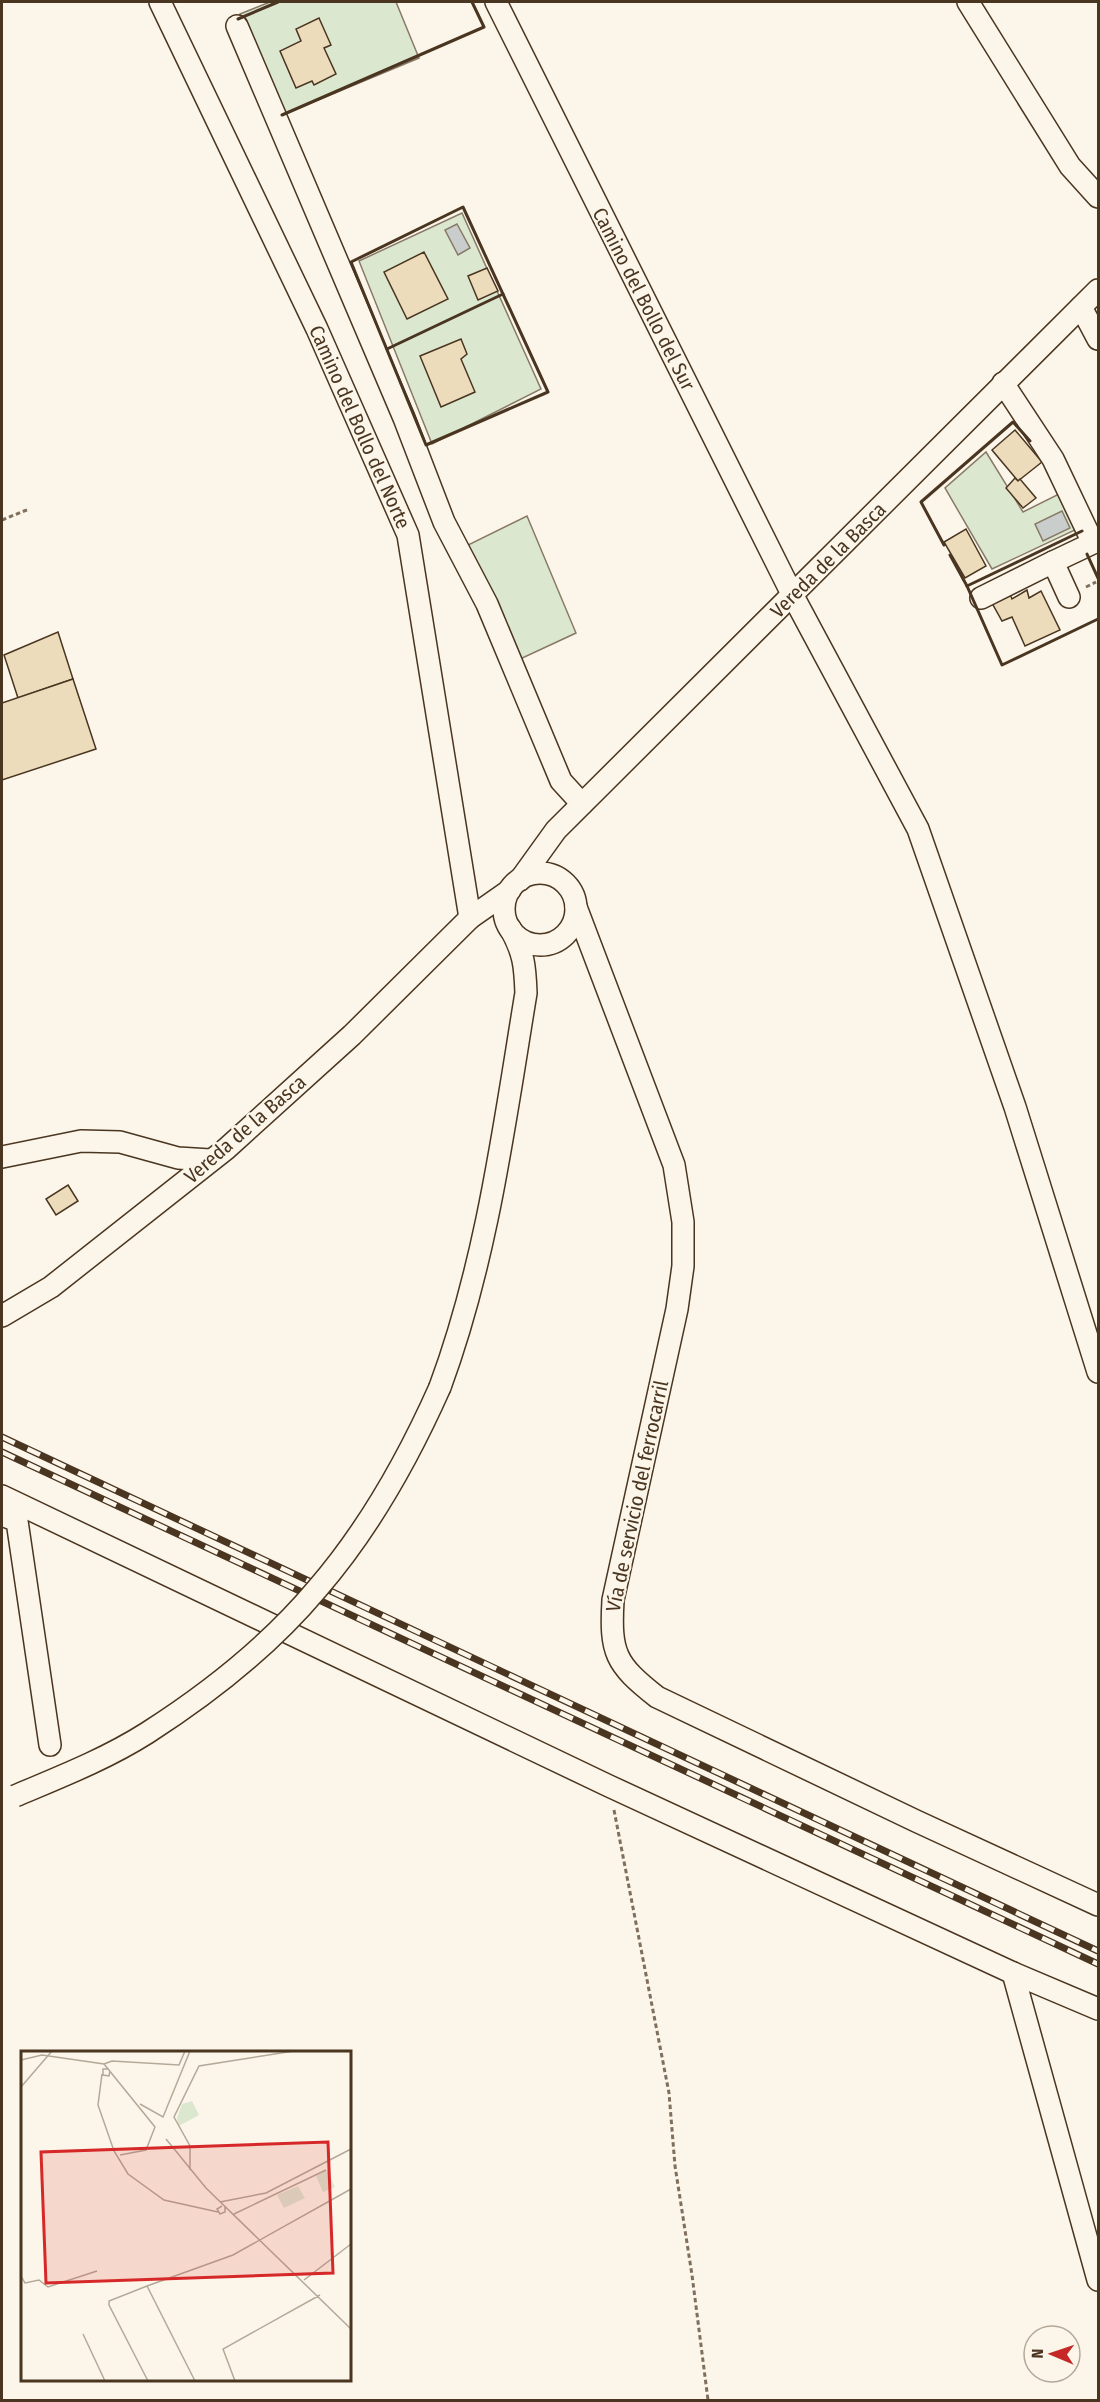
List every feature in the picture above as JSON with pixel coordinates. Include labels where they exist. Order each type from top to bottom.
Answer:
[{"type":"street","name":"Camino del Bollo del Norte","points":[[160,2],[317,329],[408,535],[470,918]]},
{"type":"street","name":"Camino del Bollo del Sur","points":[[496,2],[793,596],[918,829],[1015,1107],[1098,1372]]},
{"type":"street","points":[[968,2],[1070,166],[1098,197]]},
{"type":"street","points":[[237,26],[404,418],[444,522],[487,604],[561,781],[582,804]]},
{"type":"street","name":"Vereda de la Basca","points":[[2,1316],[51,1287],[226,1149],[352,1035],[470,918],[515,885],[556,830],[1098,290]]},
{"type":"street","points":[[1081,307],[1098,339]]},
{"type":"street","points":[[981,598],[1093,543],[1053,459],[1003,383]]},
{"type":"street","points":[[1053,562],[1069,597]]},
{"type":"street","points":[[526,993],[538,964],[573,923],[576,907],[572,893],[563,881],[553,856],[556,830]]},
{"type":"street","points":[[8,1798],[67,1774],[145,1734],[216,1683],[277,1630],[317,1590],[370,1517],[419,1434],[440,1387],[464,1319],[486,1230],[526,993],[522,951],[508,924],[505,909],[515,885],[526,876],[549,874],[563,881]]},
{"type":"street","name":"Vía de servicio del ferrocarril","points":[[576,907],[591,951],[643,1078],[674,1165],[683,1222],[683,1266],[677,1309],[613,1600],[611,1629],[616,1654],[630,1676],[657,1697],[1098,1905]]},
{"type":"street","points":[[470,918],[486,916],[508,924],[517,936],[535,945],[556,941],[575,942],[591,951]]},
{"type":"street","points":[[2,1157],[81,1141],[120,1142],[178,1158],[210,1160]]},
{"type":"street","points":[[2,1496],[609,1786],[1013,1973],[1098,2009]]},
{"type":"street","points":[[2,1515],[17,1521],[50,1745]]},
{"type":"street","points":[[1013,1973],[1098,2280]]},
{"type":"path","points":[[2,520],[29,510]]},
{"type":"path","points":[[609,1786],[669,2093],[675,2166],[708,2400]]},
{"type":"green space","points":[[270,2],[396,2],[419,58],[282,115],[240,14]]},
{"type":"green space","points":[[462,213],[541,389],[432,444],[359,261]]},
{"type":"green space","points":[[986,452],[1023,512],[1059,494],[1075,530],[992,569],[945,488]]},
{"type":"green space","points":[[527,516],[576,633],[518,660],[466,546]]},
{"type":"shaded area","points":[[457,224],[470,248],[458,255],[445,230]]},
{"type":"shaded area","points":[[1062,511],[1070,528],[1043,541],[1035,524]]},
{"type":"building","points":[[319,18],[331,45],[324,48],[336,74],[314,85],[312,81],[296,88],[280,51],[301,41],[296,29]]},
{"type":"building","points":[[424,252],[448,299],[407,319],[384,272]]},
{"type":"building","points":[[487,268],[498,291],[478,300],[468,276]]},
{"type":"building","points":[[461,339],[467,354],[461,359],[475,392],[441,407],[420,356]]},
{"type":"building","points":[[1015,430],[1042,462],[1018,481],[992,450]]},
{"type":"building","points":[[1015,478],[1018,481],[1020,479],[1036,498],[1023,508],[1006,488]]},
{"type":"building","points":[[966,529],[986,566],[965,578],[944,542]]},
{"type":"building","points":[[1027,590],[1029,598],[1041,591],[1060,630],[1025,646],[1012,617],[1002,621],[992,603],[1010,594],[1012,599]]},
{"type":"building","points":[[58,632],[73,679],[18,698],[4,655]]},
{"type":"building","points":[[73,679],[96,749],[2,780],[2,703]]},
{"type":"building","points":[[68,1185],[78,1201],[56,1215],[46,1199]]},
{"type":"railway","points":[[2,1437],[1098,1951]]},
{"type":"railway","points":[[2,1452],[1098,1964]]},
{"type":"wall","points":[[238,19],[278,2]]},
{"type":"wall","points":[[282,115],[484,27],[472,2]]},
{"type":"wall","points":[[463,207],[548,392],[426,445],[351,262],[463,207]]},
{"type":"wall","points":[[387,349],[503,294]]},
{"type":"wall","points":[[944,545],[921,502],[1013,422],[1030,441]]},
{"type":"wall","points":[[967,586],[1082,531]]},
{"type":"wall","points":[[1087,554],[1098,578]]},
{"type":"wall","points":[[950,555],[967,586],[1002,665],[1098,619]]}]
